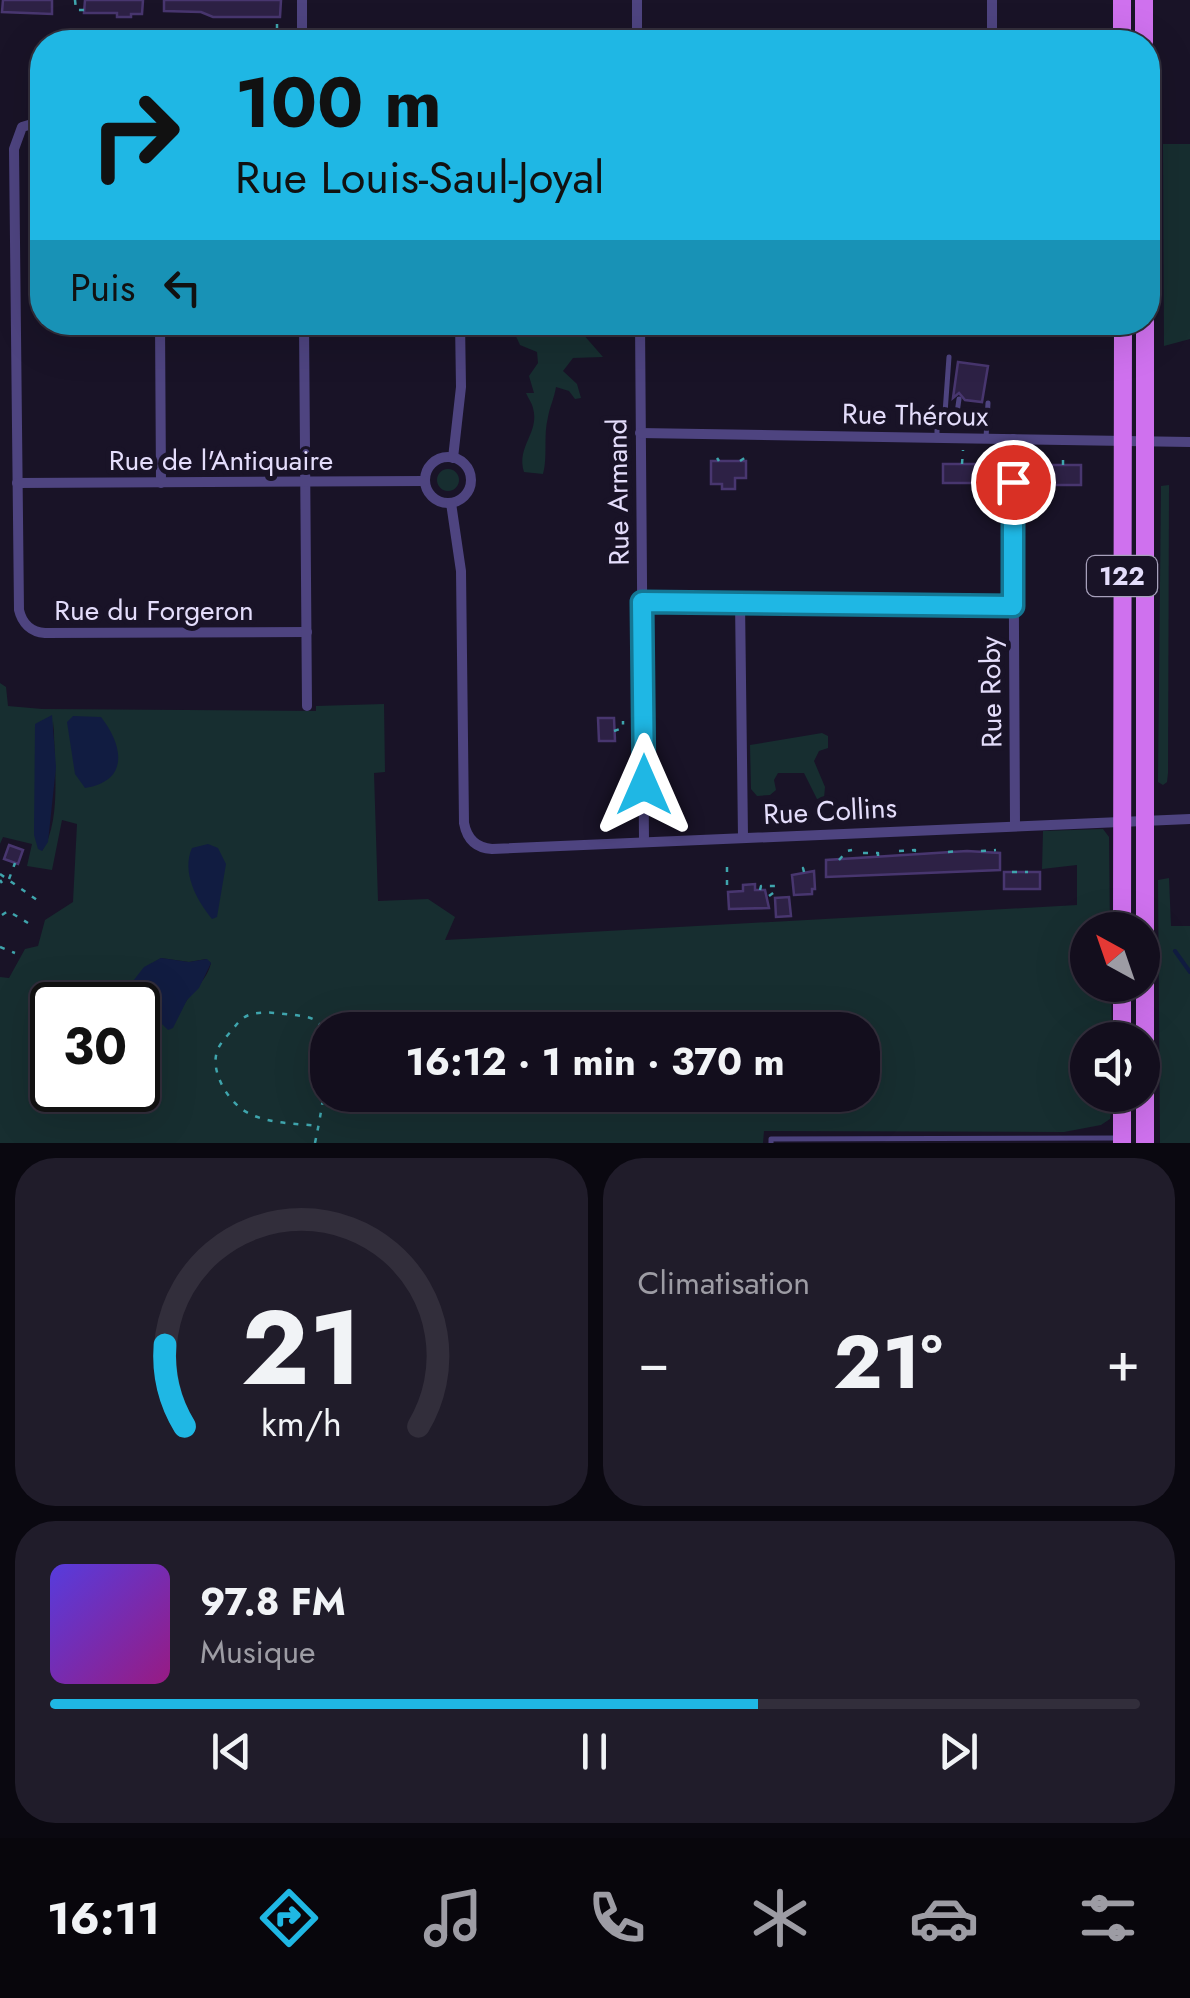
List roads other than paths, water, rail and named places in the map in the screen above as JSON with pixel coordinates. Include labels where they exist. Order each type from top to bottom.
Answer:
[{"type":"main road","points":[[1122,0],[1122,30]]},
{"type":"main road","points":[[1144,0],[1148,30]]},
{"type":"main road","name":"122","points":[[1122,912],[1123,335]]},
{"type":"main road","points":[[1145,1140],[1145,442],[1150,335]]},
{"type":"main road","points":[[1122,1112],[1122,1140]]},
{"type":"street","points":[[302,0],[302,30]]},
{"type":"street","points":[[637,0],[637,30]]},
{"type":"street","points":[[992,0],[992,30]]},
{"type":"street","name":"Rue du Forgeron","points":[[30,125],[22,128],[14,149],[18,610],[23,622],[32,630],[45,633],[306,632]]},
{"type":"street","points":[[160,335],[162,482]]},
{"type":"street","points":[[304,335],[307,706]]},
{"type":"street","points":[[453,458],[461,388],[460,335]]},
{"type":"street","name":"Rue Armand","points":[[640,335],[644,841]]},
{"type":"street","name":"Rue Théroux","points":[[640,433],[1190,442]]},
{"type":"street","name":"Rue Roby","points":[[1013,439],[1015,825]]},
{"type":"street","points":[[441,458],[453,458],[464,464],[470,482],[466,494],[450,503],[433,498],[425,481],[431,465],[441,458]]},
{"type":"street","name":"Rue de l'Antiquaire","points":[[17,483],[425,481]]},
{"type":"street","name":"Rue Collins","points":[[450,503],[461,571],[464,823],[474,843],[492,849],[1190,819]]},
{"type":"street","points":[[642,602],[1013,606]]},
{"type":"street","points":[[740,602],[743,837]]},
{"type":"street","points":[[1122,1140],[1145,1140]]},
{"type":"lane","points":[[945,413],[949,357]]},
{"type":"lane","points":[[957,413],[959,399]]},
{"type":"lane","points":[[986,438],[988,403]]},
{"type":"lane","points":[[936,438],[937,412],[987,414]]},
{"type":"lane","points":[[770,1143],[770,1139],[1122,1140]]},
{"type":"water","points":[[52,715],[56,767],[48,842],[42,851],[34,835],[35,724]]},
{"type":"water","points":[[73,716],[101,717],[114,739],[116,770],[100,784],[85,788],[75,774],[67,722]]},
{"type":"water","points":[[208,844],[218,848],[226,864],[217,917],[212,919],[196,895],[188,867],[192,848]]},
{"type":"water","points":[[161,958],[189,962],[207,959],[211,963],[173,1028],[168,1030],[160,1022],[160,982],[132,982],[144,967]]},
{"type":"waterway","points":[[1175,951],[1190,972]]}]
